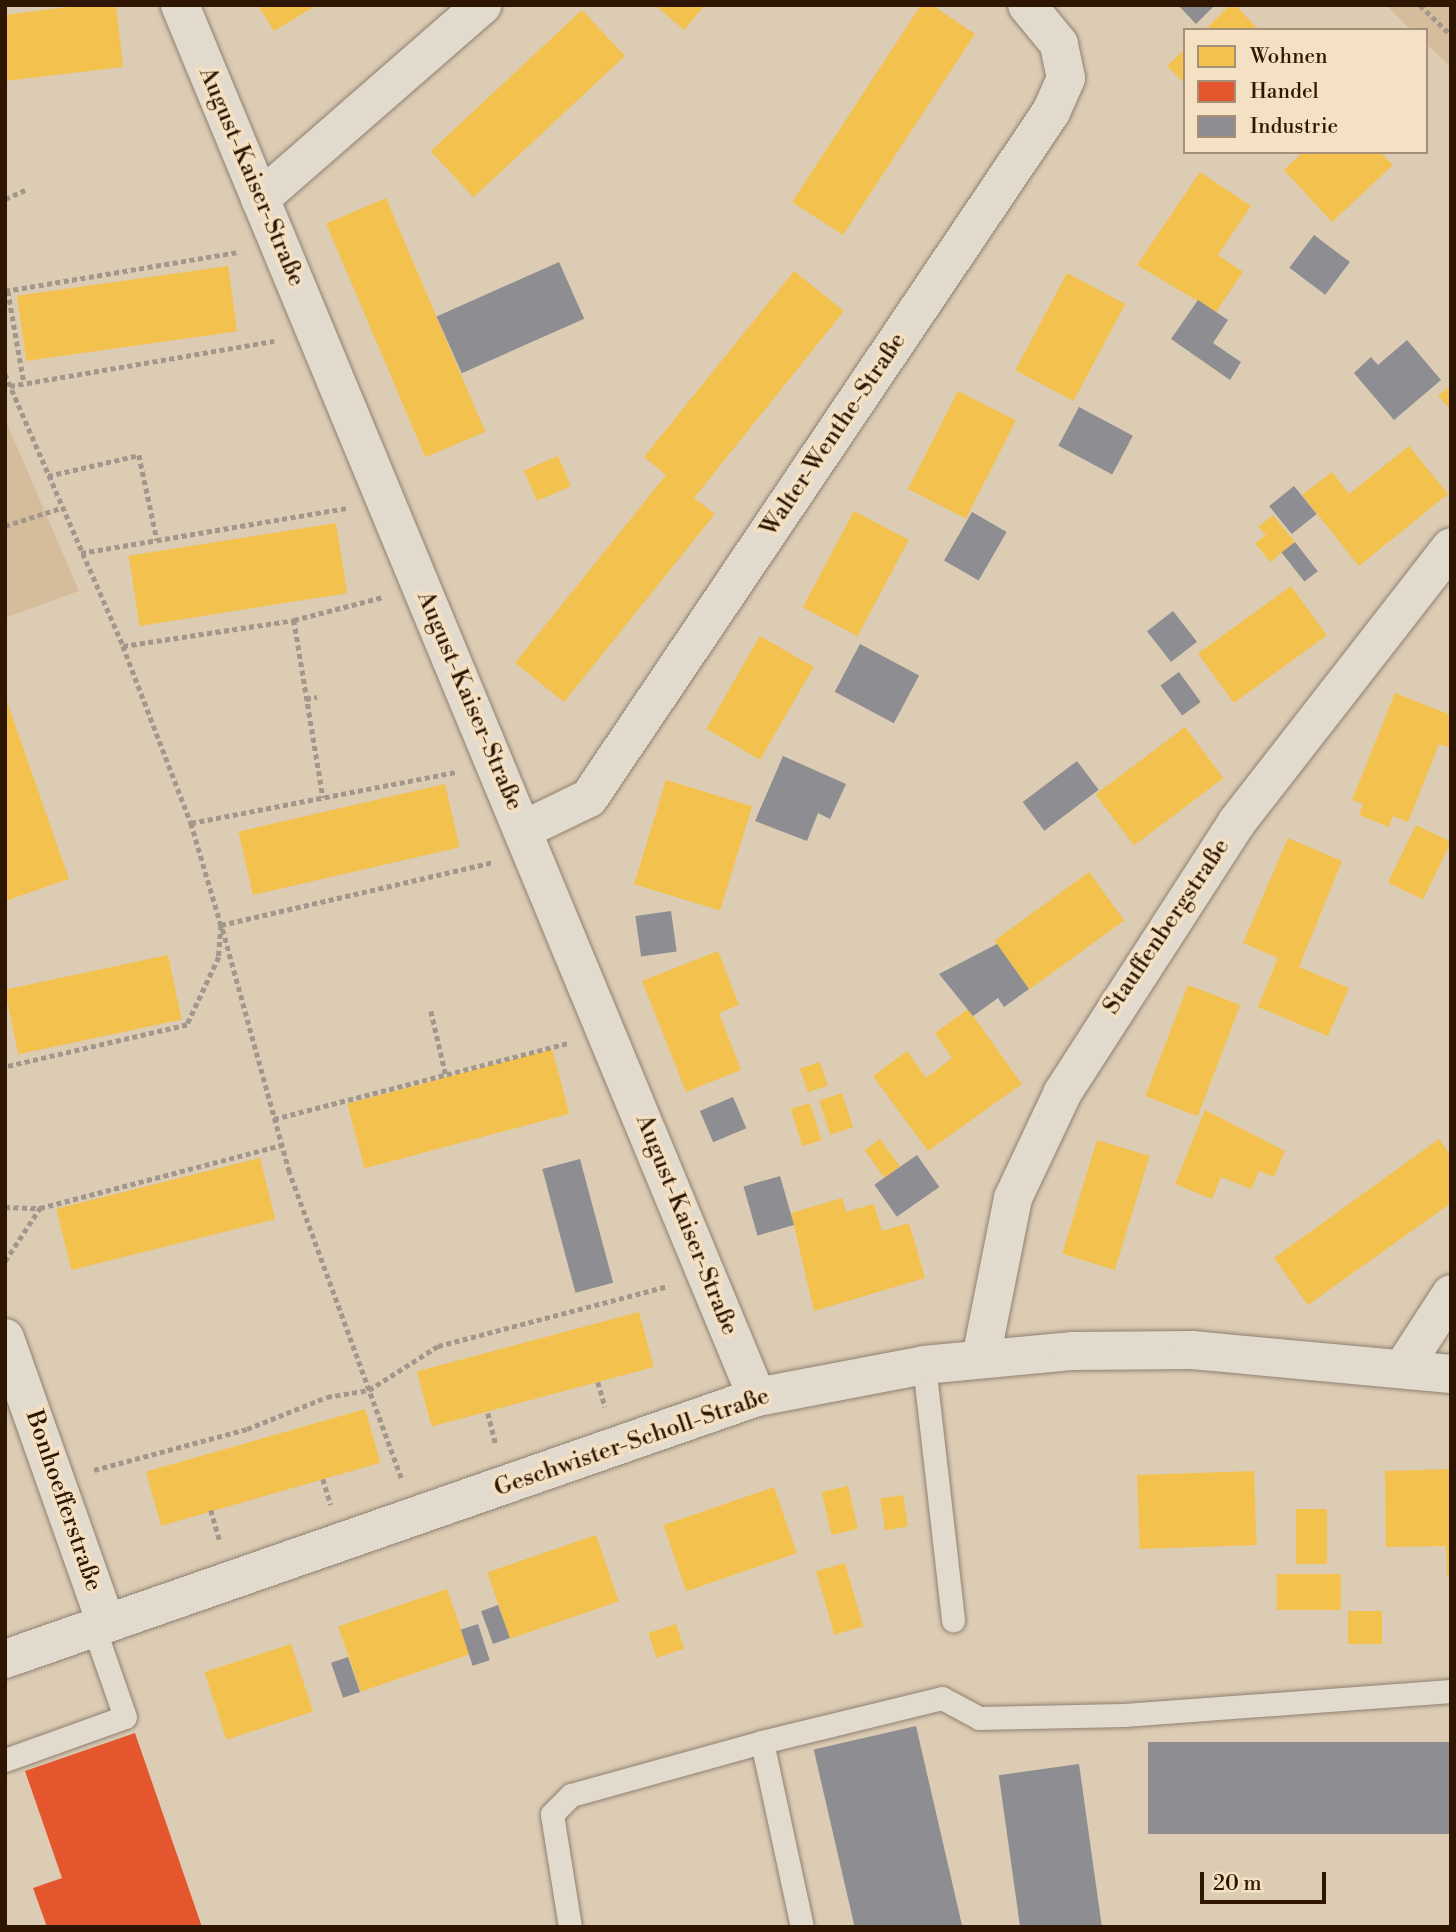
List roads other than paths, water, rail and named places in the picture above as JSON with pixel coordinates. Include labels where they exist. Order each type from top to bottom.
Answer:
[{"type":"street","name":"August-Kaiser-Straße","points":[[180,5],[757,1397]]},
{"type":"street","points":[[260,199],[482,5]]},
{"type":"street","name":"Walter-Wenthe-Straße","points":[[528,841],[589,798],[1051,112],[1066,78],[1059,44],[1027,5]]},
{"type":"street","name":"Stauffenbergstraße","points":[[981,1358],[990,1287],[1013,1198],[1063,1092],[1237,822],[1451,547]]},
{"type":"street","points":[[1403,1368],[1451,1294]]},
{"type":"street","name":"Bonhoefferstraße","points":[[5,1338],[56,1480],[100,1626]]},
{"type":"street","name":"Geschwister-Scholl-Straße","points":[[5,1659],[757,1397],[924,1365],[981,1358],[1192,1349],[1451,1374]]},
{"type":"lane","points":[[924,1365],[953,1620]]},
{"type":"lane","points":[[5,1760],[125,1717],[100,1626]]},
{"type":"lane","points":[[570,1927],[552,1814],[572,1795],[762,1742],[942,1698],[979,1718],[1124,1715],[1451,1691]]},
{"type":"lane","points":[[762,1742],[802,1927]]}]
